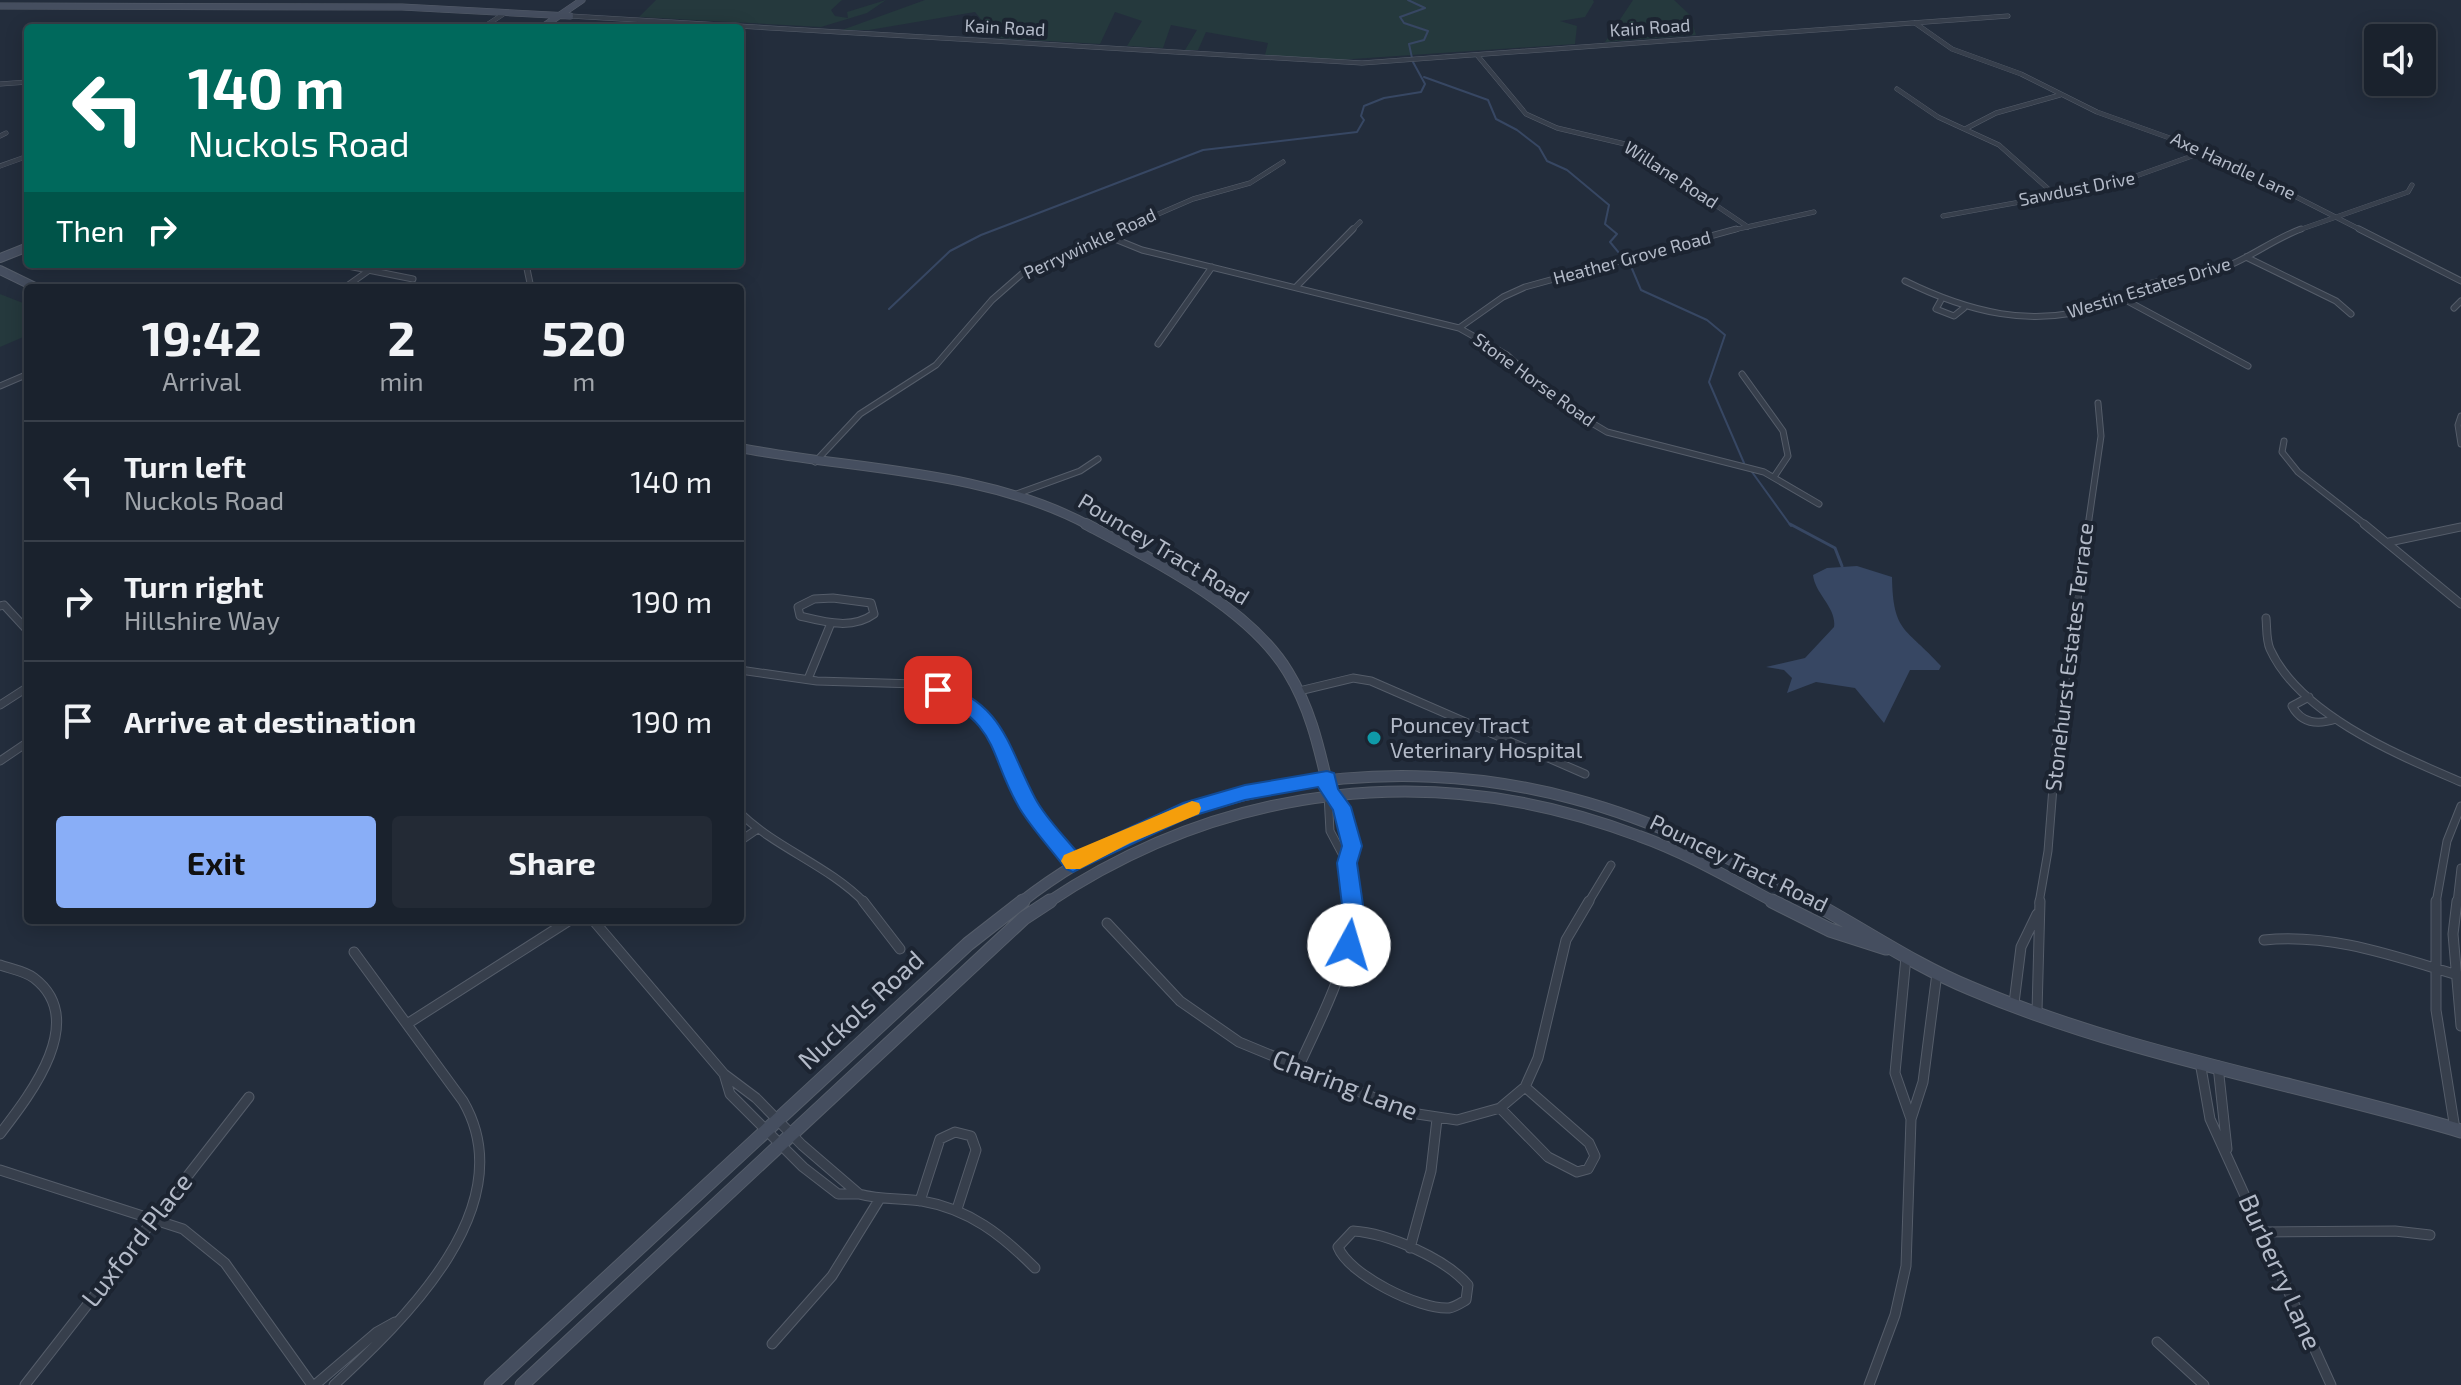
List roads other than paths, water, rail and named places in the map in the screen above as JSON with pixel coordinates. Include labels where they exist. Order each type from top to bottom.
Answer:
[{"type":"main road","points":[[548,24],[582,0]]},
{"type":"main road","points":[[557,24],[591,0]]},
{"type":"main road","name":"Kain Road","points":[[0,6],[384,7],[570,16]]},
{"type":"main road","points":[[0,251],[24,241]]},
{"type":"main road","points":[[0,258],[24,249]]},
{"type":"main road","points":[[0,270],[29,284]]},
{"type":"main road","name":"Pouncey Tract Road","points":[[744,449],[1014,495],[1090,525],[1239,615],[1275,652],[1299,691],[1328,785],[1451,791],[1570,813],[1680,854],[1825,928],[1906,955],[1937,972],[2014,1003],[2200,1060],[2458,1130]]},
{"type":"main road","name":"Nuckols Road","points":[[491,1385],[1000,915],[1073,863],[1183,811],[1255,790],[1328,785]]},
{"type":"main road","name":"Nuckols Road","points":[[522,1385],[1002,936],[1081,877],[1142,845],[1202,820],[1328,785]]},
{"type":"street","points":[[488,24],[505,13]]},
{"type":"street","name":"Kain Road","points":[[570,16],[664,24]]},
{"type":"street","name":"Kain Road","points":[[744,29],[1355,62],[2008,16]]},
{"type":"street","name":"Axe Handle Lane","points":[[1914,22],[1948,47],[2021,74],[2097,112],[2206,151],[2461,281]]},
{"type":"street","name":"Willane Road","points":[[1477,55],[1514,103],[1531,118],[1557,128],[1625,144],[1748,227]]},
{"type":"street","points":[[0,84],[24,82]]},
{"type":"street","points":[[1897,89],[1919,106],[1999,145],[2055,195]]},
{"type":"street","points":[[1965,129],[1997,112],[2061,95]]},
{"type":"street","name":"Sawdust Drive","points":[[1943,216],[2126,181],[2206,151]]},
{"type":"street","points":[[0,166],[24,157]]},
{"type":"street","name":"Perrywinkle Road","points":[[815,462],[860,414],[936,365],[1014,280],[1045,260],[1193,199],[1246,185],[1283,162]]},
{"type":"street","name":"Westin Estates Drive","points":[[1905,281],[1964,308],[2011,316],[2041,317],[2085,310],[2147,285],[2219,270],[2293,232],[2408,192],[2412,185]]},
{"type":"street","name":"Heather Grove Road","points":[[1459,328],[1503,297],[1525,287],[1814,212]]},
{"type":"street","points":[[1296,287],[1360,222]]},
{"type":"street","name":"Stone Horse Road","points":[[1105,235],[1134,248],[1459,328],[1507,355],[1565,407],[1607,432],[1774,477],[1819,504]]},
{"type":"street","points":[[2246,257],[2336,301],[2351,314]]},
{"type":"street","points":[[1158,344],[1212,267]]},
{"type":"street","points":[[359,268],[413,279]]},
{"type":"street","points":[[350,284],[372,268]]},
{"type":"street","points":[[2120,297],[2248,366]]},
{"type":"street","name":"Westin Estates Drive","points":[[1941,300],[1936,309],[1946,316],[1954,316],[1964,308]]},
{"type":"street","points":[[2454,308],[2461,301]]},
{"type":"street","points":[[1742,374],[1783,431],[1788,456],[1774,477]]},
{"type":"street","points":[[0,386],[24,376]]},
{"type":"street","name":"Stonehurst Estates Terrace","points":[[2037,1011],[2041,952],[2038,912],[2048,851],[2057,736],[2101,436],[2098,403]]},
{"type":"street","points":[[2461,416],[2458,425],[2461,444]]},
{"type":"street","points":[[2284,441],[2282,452],[2290,465],[2389,542],[2461,604]]},
{"type":"street","points":[[1014,495],[1036,482],[1086,469],[1098,459]]},
{"type":"street","points":[[2389,542],[2461,527]]},
{"type":"street","points":[[814,598],[860,601],[871,603],[875,608],[874,614],[862,623],[831,623],[800,616],[798,607],[814,598]]},
{"type":"street","points":[[0,606],[4,605],[24,627]]},
{"type":"street","points":[[2266,618],[2263,631],[2267,645],[2289,677],[2309,697],[2336,719],[2385,749],[2461,782]]},
{"type":"street","points":[[808,679],[831,623]]},
{"type":"street","points":[[744,671],[808,679],[903,683],[960,699],[996,731],[1028,804],[1073,863]]},
{"type":"street","points":[[1299,691],[1353,678],[1371,681],[1585,774]]},
{"type":"street","points":[[0,705],[24,690]]},
{"type":"street","points":[[2309,697],[2292,706],[2299,717],[2314,724],[2336,719]]},
{"type":"street","points":[[0,761],[24,745]]},
{"type":"street","points":[[1328,785],[1325,805],[1335,850],[1347,863]]},
{"type":"street","points":[[1299,1066],[1349,945],[1353,905],[1347,863],[1352,846],[1342,807],[1328,785]]},
{"type":"street","points":[[2458,1130],[2439,1049],[2434,968],[2438,894],[2445,853],[2461,806]]},
{"type":"street","points":[[744,817],[756,830],[834,876],[875,913],[900,949]]},
{"type":"street","points":[[744,838],[756,830]]},
{"type":"street","name":"Charing Lane","points":[[1107,923],[1168,990],[1239,1042],[1411,1113],[1437,1119],[1471,1118],[1500,1108],[1525,1087],[1538,1058],[1566,940],[1611,865]]},
{"type":"street","points":[[2461,868],[2453,934],[2461,1026]]},
{"type":"street","name":"Stonehurst Estates Terrace","points":[[2014,1003],[2021,947],[2038,912]]},
{"type":"street","points":[[407,1024],[564,924]]},
{"type":"street","points":[[596,924],[702,1052],[848,1180],[859,1194]]},
{"type":"street","points":[[2264,940],[2304,937],[2458,976]]},
{"type":"street","points":[[334,1385],[387,1338],[397,1321],[429,1285],[458,1240],[476,1194],[480,1169],[480,1148],[469,1112],[354,952]]},
{"type":"street","points":[[1906,955],[1895,1073],[1911,1119]]},
{"type":"street","points":[[0,965],[25,970],[42,984],[57,1007],[54,1052],[31,1097],[0,1134]]},
{"type":"street","points":[[1869,1385],[1895,1315],[1906,1266],[1911,1119],[1923,1082],[1937,972]]},
{"type":"street","name":"Burberry Lane","points":[[2200,1060],[2210,1119],[2331,1385]]},
{"type":"street","name":"Burberry Lane","points":[[2217,1064],[2228,1159]]},
{"type":"street","points":[[724,1074],[730,1094],[765,1131],[838,1194],[859,1194],[879,1200],[920,1201],[957,1209],[998,1232],[1035,1268]]},
{"type":"street","points":[[1500,1108],[1533,1144],[1566,1171],[1581,1172],[1588,1168],[1595,1156],[1589,1143],[1525,1087]]},
{"type":"street","name":"Luxford Place","points":[[25,1385],[249,1097]]},
{"type":"street","points":[[1410,1248],[1431,1171],[1437,1119]]},
{"type":"street","points":[[920,1201],[940,1139],[955,1132],[971,1136],[976,1150],[957,1209]]},
{"type":"street","points":[[0,1170],[183,1229],[225,1263],[314,1385],[377,1332],[397,1321]]},
{"type":"street","points":[[772,1344],[829,1284],[849,1257],[879,1200]]},
{"type":"street","points":[[1361,1231],[1410,1248],[1459,1270],[1468,1285],[1466,1300],[1452,1308],[1438,1307],[1354,1273],[1342,1262],[1338,1247],[1346,1235],[1361,1231]]},
{"type":"street","points":[[2261,1232],[2430,1235]]},
{"type":"street","points":[[2157,1342],[2204,1385]]},
{"type":"water","points":[[1857,566],[1892,577],[1899,620],[1910,636],[1941,666],[1939,670],[1910,670],[1884,723],[1855,688],[1816,682],[1787,693],[1792,678],[1784,670],[1766,667],[1805,658],[1834,627],[1832,614],[1813,575],[1827,568]]},
{"type":"waterway","points":[[1408,0],[1425,8],[1400,17],[1404,23],[1428,31],[1424,40],[1409,44],[1412,58]]},
{"type":"waterway","points":[[889,309],[950,251],[981,235],[1203,150],[1357,132],[1364,120],[1361,116],[1364,106],[1384,98],[1421,92],[1425,84],[1413,62]]},
{"type":"waterway","points":[[1424,77],[1488,100],[1496,119],[1517,130],[1539,147],[1547,161],[1567,170],[1609,205],[1605,224],[1617,234],[1610,242],[1624,259]]},
{"type":"waterway","points":[[1630,264],[1641,290],[1707,320],[1725,335],[1709,382],[1744,463]]},
{"type":"waterway","points":[[1752,472],[1791,526]]},
{"type":"waterway","points":[[1790,524],[1835,548],[1842,566]]},
{"type":"place","name":"Pouncey Tract Veterinary Hospital","points":[[1374,738]]}]
